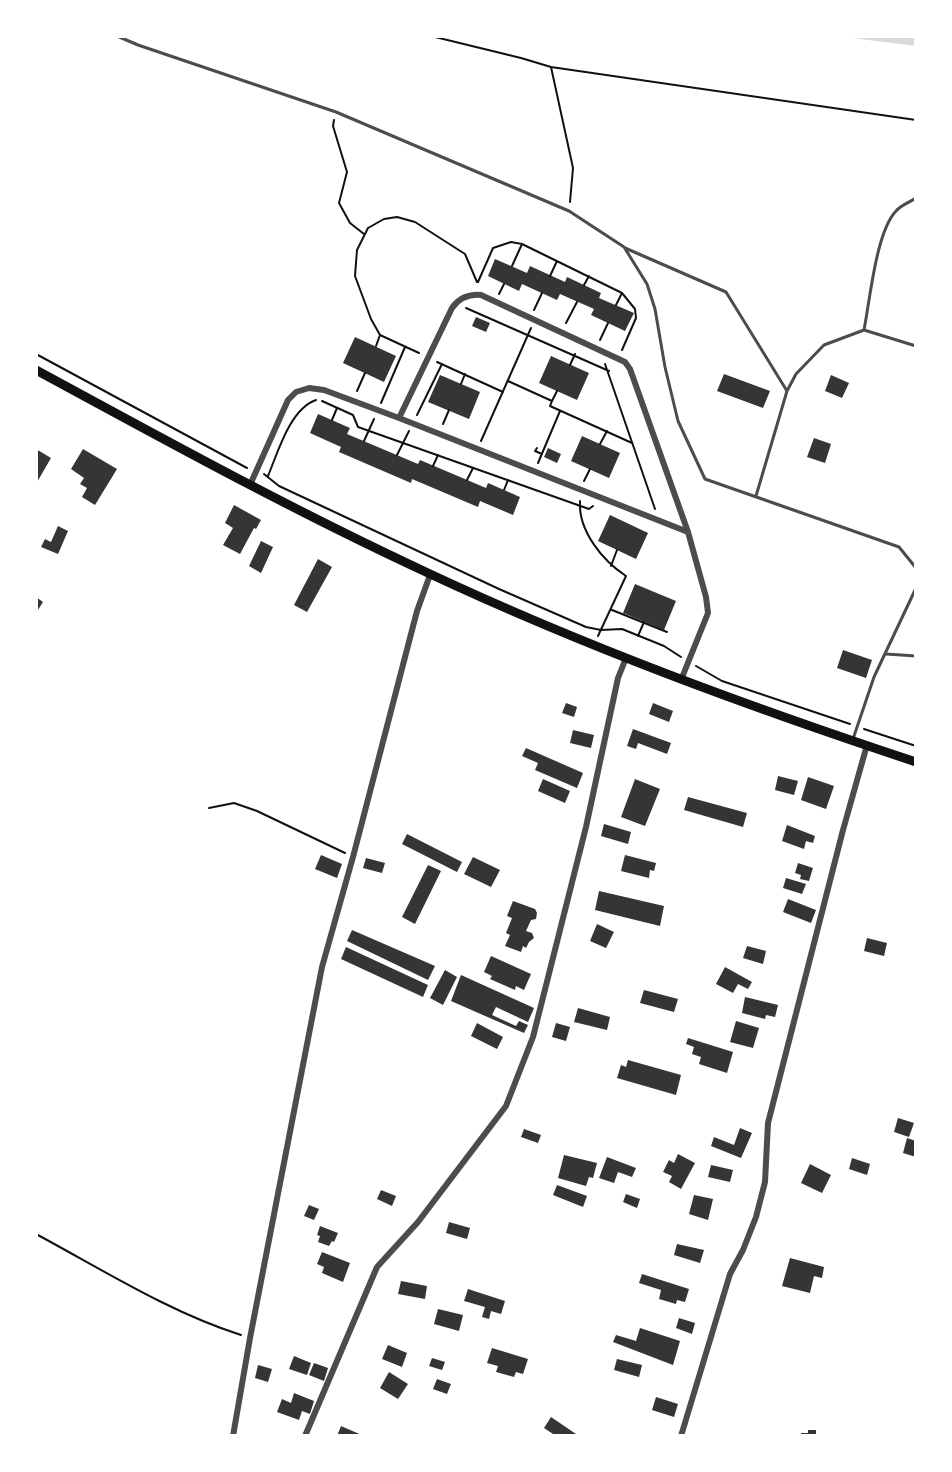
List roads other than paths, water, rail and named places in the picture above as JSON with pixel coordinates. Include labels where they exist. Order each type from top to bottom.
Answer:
[{"type":"main road","points":[[36,370],[250,485],[430,574],[681,680],[916,762]]},
{"type":"street","points":[[399,418],[452,308],[465,297],[481,295],[625,362],[630,369],[688,532],[706,597],[708,613],[681,680]]},
{"type":"street","points":[[250,485],[288,400],[296,392],[309,388],[324,390],[413,423],[688,532]]},
{"type":"street","points":[[233,1436],[322,968],[417,611],[430,574]]},
{"type":"street","points":[[305,1436],[377,1267],[418,1222],[506,1106],[533,1037],[586,827],[618,678],[626,658]]},
{"type":"street","points":[[681,1436],[730,1274],[743,1250],[765,1182],[768,1123],[843,830],[867,746]]},
{"type":"lane","points":[[117,36],[336,112],[569,211],[624,247],[726,292],[787,391]]},
{"type":"lane","points":[[864,330],[879,250],[888,223],[897,210],[916,198]]},
{"type":"lane","points":[[624,247],[646,284],[655,309],[665,367],[678,421],[705,480],[898,547],[916,568]]},
{"type":"lane","points":[[756,496],[787,391],[796,374],[824,345],[864,330],[916,346]]},
{"type":"lane","points":[[853,741],[874,677],[916,588]]},
{"type":"lane","points":[[886,654],[916,656]]}]
